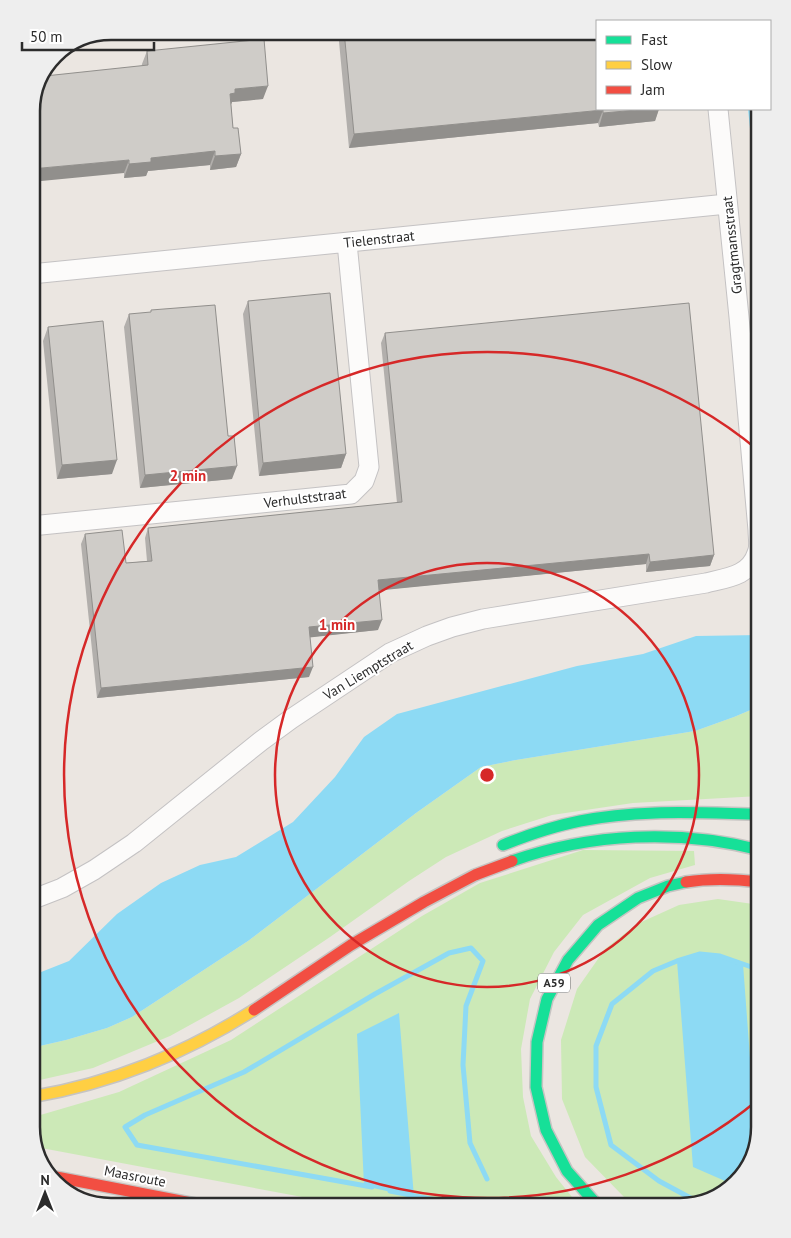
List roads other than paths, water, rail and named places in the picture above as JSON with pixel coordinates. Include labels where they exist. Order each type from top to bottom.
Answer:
[{"type":"highway","points":[[493,848],[550,829],[581,821],[608,817],[660,813],[751,814]]},
{"type":"highway","points":[[40,1095],[74,1089],[128,1073],[172,1055],[242,1017],[344,949],[418,906],[474,876],[528,855],[589,841],[648,837],[716,841],[751,848]]},
{"type":"highway","name":"A59","points":[[591,1198],[569,1175],[560,1160],[542,1117],[536,1087],[534,1066],[538,1032],[546,1002],[555,982],[567,961],[585,938],[602,922],[638,898],[664,887],[700,879],[717,878],[751,881]]},
{"type":"highway","points":[[344,949],[391,909]]},
{"type":"highway","name":"Maasroute","points":[[70,1180],[165,1198]]},
{"type":"street","name":"Gragtmansstraat","points":[[718,110],[751,452]]},
{"type":"street","name":"Tielenstraat","points":[[40,273],[727,204]]},
{"type":"street","name":"Verhulststraat","points":[[40,525],[351,494],[364,481],[369,467],[347,243]]},
{"type":"street","name":"Van Liemptstraat","points":[[40,897],[62,888],[134,844],[291,719],[390,653],[427,636],[483,619],[706,583],[734,577],[751,567]]},
{"type":"water","points":[[748,110],[751,111],[751,138]]},
{"type":"water","points":[[751,635],[751,710],[695,731],[481,767],[416,813],[248,941],[132,1017],[107,1028],[40,1046],[40,972],[69,961],[117,914],[161,883],[200,865],[236,857],[293,822],[335,777],[364,737],[397,714],[577,666],[643,654],[696,636]]},
{"type":"water","points":[[700,954],[720,956],[743,964],[751,1071],[751,1127],[746,1154],[733,1174],[725,1181],[693,1167],[677,961]]},
{"type":"water","points":[[399,1013],[414,1197],[364,1186],[357,1034]]},
{"type":"waterway","points":[[372,1187],[137,1145],[125,1127],[145,1115],[244,1072],[375,994],[449,953],[471,948],[483,961],[466,1006],[463,1065],[470,1143],[487,1179]]},
{"type":"waterway","points":[[689,1197],[659,1181],[611,1145],[596,1087],[596,1046],[612,1004],[653,971],[700,954],[720,956],[751,967]]},
{"type":"waterway","points":[[390,1191],[425,1198]]}]
